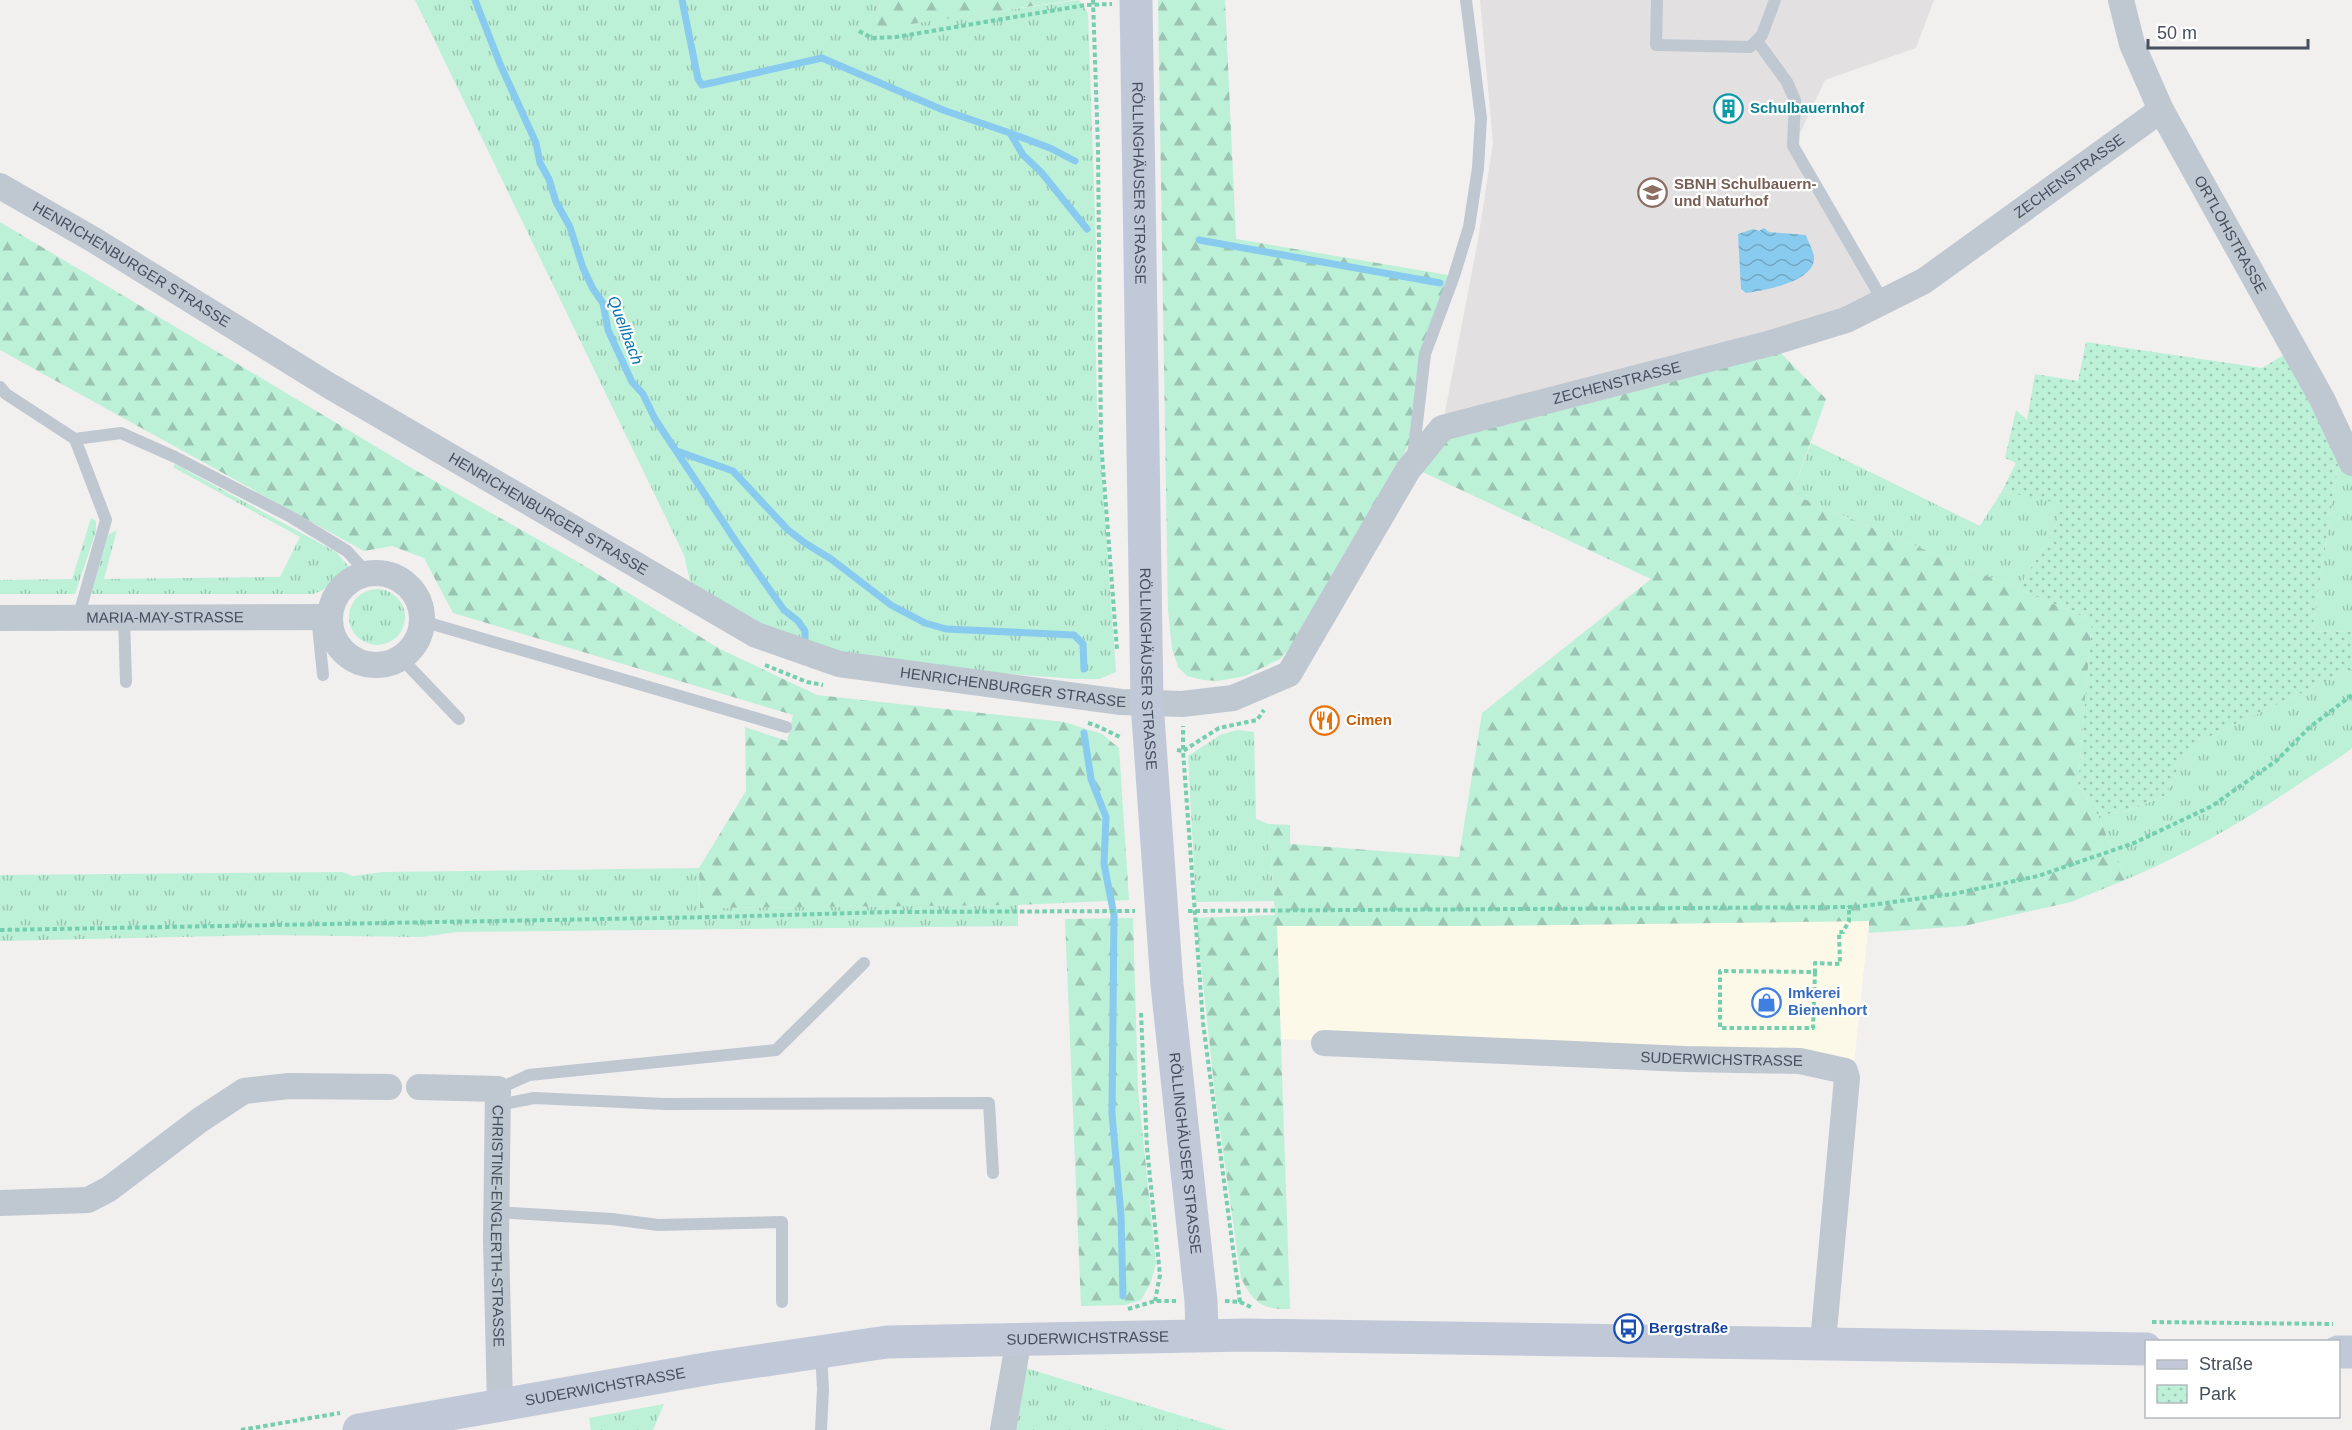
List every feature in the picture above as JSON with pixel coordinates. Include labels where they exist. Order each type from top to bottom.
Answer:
[{"type":"main road","name":"RÖLLINGHÄUSER STRASSE","points":[[1136,2],[1147,703],[1167,985],[1201,1301],[1202,1335]]},
{"type":"main road","name":"SUDERWICHSTRASSE","points":[[359,1430],[711,1368],[887,1342],[1202,1335],[1823,1342],[2145,1349]]},
{"type":"street","name":"ORTLOHSTRASSE","points":[[2121,0],[2132,44],[2161,110],[2322,399],[2352,463]]},
{"type":"street","name":"ZECHENSTRASSE","points":[[1289,674],[1412,467],[1442,428],[1771,343],[1846,320],[1924,281],[2161,110]]},
{"type":"street","name":"HENRICHENBURGER STRASSE","points":[[0,186],[94,240],[328,385],[756,635],[839,664],[1068,696],[1147,703]]},
{"type":"street","points":[[368,573],[384,574],[400,580],[412,590],[420,605],[422,621],[419,635],[412,648],[401,658],[386,664],[368,665],[352,659],[340,648],[323,616],[341,588],[368,573]]},
{"type":"street","name":"MARIA-MAY-STRASSE","points":[[0,618],[323,616]]},
{"type":"street","points":[[1147,703],[1182,704],[1233,698],[1289,674]]},
{"type":"street","name":"SUDERWICHSTRASSE","points":[[1324,1043],[1685,1059],[1800,1061],[1845,1071],[1847,1078],[1823,1342]]},
{"type":"street","points":[[0,1203],[88,1200],[110,1189],[200,1120],[244,1091],[289,1086],[390,1087]]},
{"type":"street","name":"CHRISTINE-ENGLERTH-STRASSE","points":[[419,1087],[498,1097],[496,1212],[500,1404]]},
{"type":"street","points":[[1003,1430],[1019,1338]]},
{"type":"lane","points":[[1412,467],[1425,354],[1470,227],[1478,168],[1481,118],[1466,0]]},
{"type":"lane","points":[[1657,0],[1656,45],[1750,47],[1762,35],[1775,0]]},
{"type":"lane","points":[[1757,41],[1787,82],[1796,100],[1793,146],[1883,301]]},
{"type":"lane","points":[[0,406],[3,390],[75,439],[106,520],[78,618]]},
{"type":"lane","points":[[75,439],[121,433],[175,456],[347,551],[368,573]]},
{"type":"lane","points":[[323,616],[323,675]]},
{"type":"lane","points":[[123,618],[126,682]]},
{"type":"lane","points":[[422,621],[786,727]]},
{"type":"lane","points":[[401,658],[459,719]]},
{"type":"lane","points":[[498,1097],[529,1075],[776,1050],[864,963]]},
{"type":"lane","points":[[498,1097],[665,1104],[989,1103],[993,1173]]},
{"type":"lane","points":[[496,1212],[612,1219],[658,1225],[782,1222],[782,1302]]},
{"type":"lane","points":[[821,1352],[823,1389],[821,1430]]},
{"type":"path","points":[[1093,2],[1098,149],[1101,441],[1118,659]]},
{"type":"path","points":[[858,31],[872,38],[896,37],[1093,2],[1136,2]]},
{"type":"path","points":[[1240,1302],[1203,1023],[1183,751],[1219,728],[1257,720],[1289,674]]},
{"type":"path","points":[[1243,910],[1849,906],[1953,894],[2038,876],[2134,843],[2212,806],[2276,761],[2310,727],[2352,695]]},
{"type":"path","points":[[1815,972],[1720,971],[1720,1028],[1813,1028],[1815,972],[1815,963],[1840,964],[1839,932],[1843,932],[1849,921],[1849,906]]},
{"type":"path","points":[[0,930],[890,912],[1063,912]]},
{"type":"shaded area","name":"SBNH Schulbauern- und Naturhof","points":[[1480,0],[1934,0],[1916,48],[1825,80],[1794,146],[1883,301],[1442,428],[1478,240],[1493,143]]},
{"type":"shaded area","points":[[1869,921],[1854,1065],[1281,1039],[1277,926]]},
{"type":"green space","points":[[415,0],[879,0],[877,28],[1079,0],[1088,13],[1096,246],[1097,406],[1116,672],[1099,679],[998,673],[896,661],[831,650],[771,633],[691,585],[684,555]]},
{"type":"green space","points":[[879,0],[1074,0],[877,29]]},
{"type":"green space","points":[[1158,0],[1225,0],[1236,239],[1448,275],[1409,444],[1309,626],[1280,659],[1245,676],[1218,681],[1187,676],[1178,667],[1172,649],[1168,610]]},
{"type":"green space","points":[[0,222],[415,470],[578,562],[720,649],[817,695],[1064,722],[1102,734],[1119,748],[1129,900],[1018,905],[700,908],[699,868],[746,791],[745,727],[787,741],[793,715],[453,613],[424,558],[392,546],[364,551],[0,350]]},
{"type":"green space","points":[[2086,342],[2262,368],[2292,350],[2341,447],[2312,631],[2352,632],[2352,669],[2204,739],[2179,765],[2166,795],[2128,811],[2098,815],[2078,785],[2092,620],[2018,589],[2055,529],[2062,504],[2002,491],[2016,463],[2005,458],[2016,410],[2027,420],[2035,374],[2078,381]]},
{"type":"green space","points":[[1771,343],[1826,399],[1792,494],[2092,620],[2078,785],[2098,815],[2125,880],[2071,902],[1964,926],[1869,933],[1869,921],[1277,926],[1290,1309],[1265,1306],[1254,1299],[1241,1278],[1215,1094],[1196,918],[1275,915],[1269,824],[1290,825],[1290,844],[1459,857],[1482,713],[1651,579],[1412,467],[1442,428]]},
{"type":"green space","points":[[1811,443],[1980,526],[2002,491],[2063,503],[2055,529],[2018,589],[1792,494]]},
{"type":"green space","points":[[2341,447],[2352,470],[2352,632],[2312,631]]},
{"type":"green space","points":[[175,464],[336,552],[349,567],[323,590],[313,594],[91,594],[108,535],[117,530],[104,579],[280,577],[300,537],[173,467]]},
{"type":"green space","points":[[91,518],[96,521],[96,531],[75,594],[0,594],[0,580],[72,579]]},
{"type":"green space","points":[[372,589],[382,589],[397,597],[403,606],[405,617],[403,628],[397,637],[382,645],[372,645],[361,640],[354,633],[349,622],[349,612],[354,601],[361,594]]},
{"type":"green space","points":[[2352,669],[2352,748],[2236,824],[2170,860],[2125,880],[2098,815],[2128,811],[2166,795],[2179,765],[2204,739]]},
{"type":"green space","points":[[1238,730],[1254,732],[1256,819],[1269,824],[1274,901],[1196,902],[1188,756],[1220,735]]},
{"type":"green space","points":[[699,868],[700,908],[1018,905],[1018,926],[457,932],[421,937],[269,935],[0,941],[0,875],[342,872],[353,876],[383,872]]},
{"type":"green space","points":[[1133,918],[1138,1090],[1156,1263],[1151,1282],[1141,1300],[1125,1305],[1081,1306],[1065,919]]},
{"type":"green space","points":[[1026,1368],[1227,1430],[1014,1430]]},
{"type":"green space","points":[[664,1404],[653,1430],[591,1430],[589,1418]]},
{"type":"water","points":[[1764,228],[1769,232],[1806,235],[1814,255],[1812,266],[1798,279],[1746,293],[1741,289],[1738,234]]},
{"type":"waterway","name":"Quellbach","points":[[475,0],[500,64],[536,143],[540,163],[549,179],[556,202],[570,227],[583,268],[603,303],[608,330],[632,382],[643,394],[655,419],[739,546],[784,610],[798,621],[805,631],[805,639]]},
{"type":"waterway","points":[[682,0],[698,79],[702,85],[822,58],[943,110],[1010,133],[1023,155],[1041,172],[1087,229]]},
{"type":"waterway","points":[[1010,133],[1050,148],[1075,161]]},
{"type":"waterway","points":[[1199,240],[1440,283]]},
{"type":"waterway","points":[[677,451],[733,471],[788,530],[831,559],[891,605],[925,623],[946,629],[1074,635],[1083,644],[1084,669]]},
{"type":"waterway","points":[[1084,733],[1091,779],[1106,817],[1104,864],[1114,915],[1112,1114],[1121,1215],[1123,1296]]},
{"type":"place","name":"Schulbauernhof","points":[[1729,108]]},
{"type":"place","name":"SBNH Schulbauern- und Naturhof","points":[[1653,193]]},
{"type":"place","name":"Cimen","points":[[1325,720]]},
{"type":"place","name":"Imkerei Bienenhort","points":[[1767,1002]]},
{"type":"place","name":"Bergstraße","points":[[1628,1328]]}]
